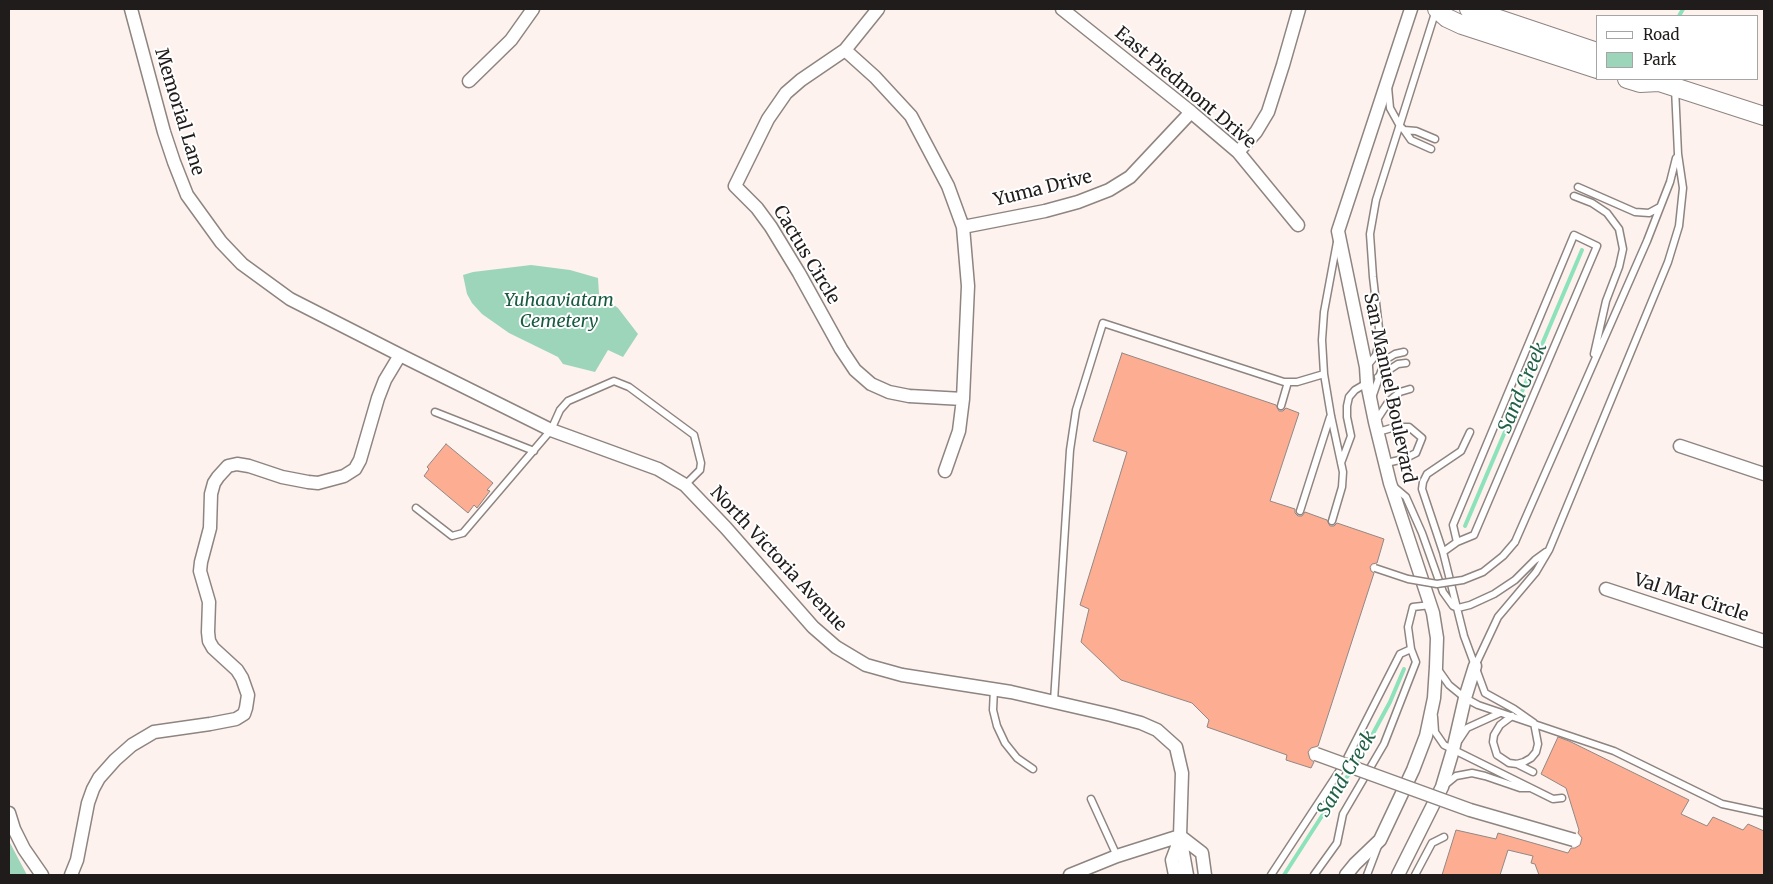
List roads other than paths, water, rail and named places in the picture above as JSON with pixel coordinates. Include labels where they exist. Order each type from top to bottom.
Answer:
[{"type":"main road","points":[[1469,9],[1596,52]]},
{"type":"main road","points":[[1440,12],[1462,25],[1596,69]]},
{"type":"main road","points":[[1630,80],[1640,83],[1663,82],[1764,116]]},
{"type":"street","name":"Memorial Lane","points":[[131,9],[174,162],[187,195],[220,242],[242,264],[290,299],[400,356]]},
{"type":"street","points":[[469,81],[511,40],[533,9]]},
{"type":"street","name":"Cactus Circle","points":[[878,9],[845,50],[801,80],[786,93],[768,118],[735,186],[757,208],[771,227],[855,370],[872,384],[889,392],[908,396],[963,399]]},
{"type":"street","name":"East Piedmont Drive","points":[[1062,9],[1238,152],[1298,225]]},
{"type":"street","points":[[1238,152],[1256,132],[1268,112],[1299,9]]},
{"type":"street","points":[[1338,231],[1411,9]]},
{"type":"street","points":[[845,50],[876,77],[911,116],[948,186],[963,227],[968,286],[963,399],[959,431],[945,471]]},
{"type":"street","name":"Yuma Drive","points":[[963,227],[1045,211],[1078,202],[1109,190],[1130,177],[1191,112]]},
{"type":"street","name":"San Manuel Boulevard","points":[[1338,231],[1366,367],[1373,380],[1371,403],[1376,427],[1390,483],[1431,604],[1437,638],[1434,698],[1426,736],[1399,801],[1380,840],[1346,875]]},
{"type":"street","name":"North Victoria Avenue","points":[[400,356],[551,430],[658,468],[685,485],[726,528],[812,627],[836,647],[866,665],[902,675],[994,689],[1054,701],[1141,723],[1157,730],[1176,747],[1182,773],[1180,836]]},
{"type":"street","points":[[71,875],[77,860],[92,789],[115,760],[132,744],[154,732],[236,719],[244,714],[248,695],[242,678],[237,670],[213,648],[209,641],[209,602],[200,571],[210,528],[214,483],[228,466],[237,464],[275,475],[318,483],[344,476],[355,469],[360,460],[385,380],[400,356]]},
{"type":"street","points":[[1680,446],[1764,474]]},
{"type":"street","name":"Val Mar Circle","points":[[1606,589],[1764,641]]},
{"type":"street","points":[[1398,875],[1442,787],[1475,666]]},
{"type":"street","points":[[1316,754],[1470,810],[1574,840]]},
{"type":"street","points":[[9,813],[24,849],[42,875]]},
{"type":"street","points":[[1070,875],[1118,856],[1180,836]]},
{"type":"street","points":[[1175,875],[1172,860],[1180,836]]},
{"type":"street","points":[[1180,836],[1187,875]]},
{"type":"street","points":[[1180,836],[1202,853],[1205,875]]},
{"type":"lane","points":[[1366,367],[1376,355],[1380,337],[1370,234],[1376,200],[1440,12]]},
{"type":"lane","points":[[1388,81],[1390,108],[1402,128],[1411,140],[1431,149]]},
{"type":"lane","points":[[1475,666],[1498,617],[1536,572],[1549,550],[1668,262],[1679,226],[1683,188],[1663,82]]},
{"type":"lane","points":[[1402,128],[1416,131],[1435,139]]},
{"type":"lane","points":[[1375,568],[1408,579],[1437,584],[1463,580],[1483,572],[1503,556],[1515,542],[1660,207],[1678,154]]},
{"type":"lane","points":[[1578,187],[1635,212],[1649,213],[1660,207]]},
{"type":"lane","points":[[1574,196],[1592,203],[1607,213],[1619,229],[1623,250],[1619,267],[1606,301],[1591,367]]},
{"type":"lane","points":[[1332,521],[1342,487],[1343,472],[1324,374],[1322,340],[1324,312],[1338,231]]},
{"type":"lane","points":[[1443,552],[1457,542],[1474,535],[1597,246],[1574,235],[1454,526],[1457,542]]},
{"type":"lane","points":[[1054,701],[1073,426],[1076,410],[1103,323],[1284,382],[1297,382],[1324,374]]},
{"type":"lane","points":[[1373,380],[1385,360],[1395,354],[1404,352]]},
{"type":"lane","points":[[1341,463],[1351,436],[1347,417],[1349,398],[1355,390],[1398,364],[1406,363]]},
{"type":"lane","points":[[416,508],[452,536],[463,533],[551,430],[560,410],[568,401],[614,381],[629,387],[694,435],[701,463],[700,470],[685,485]]},
{"type":"lane","points":[[1281,406],[1288,382]]},
{"type":"lane","points":[[1386,463],[1404,459],[1416,453],[1422,438],[1409,427],[1376,427],[1389,401],[1400,392],[1410,389]]},
{"type":"lane","points":[[435,412],[534,451]]},
{"type":"lane","points":[[1300,511],[1331,416]]},
{"type":"lane","points":[[1470,432],[1461,451],[1426,474],[1422,489],[1443,552],[1464,636],[1485,693],[1534,723],[1538,744],[1536,752],[1531,758],[1517,764]]},
{"type":"lane","points":[[1390,483],[1406,497],[1422,533],[1443,592],[1453,606],[1458,608],[1470,605],[1494,594],[1515,580],[1549,550]]},
{"type":"lane","points":[[1314,875],[1337,843],[1343,814],[1384,744],[1416,662],[1411,650],[1408,627],[1413,606],[1431,604]]},
{"type":"lane","points":[[1272,875],[1344,764],[1400,654],[1411,650]]},
{"type":"lane","points":[[1436,667],[1449,685],[1465,698],[1500,713],[1534,723],[1614,752],[1722,804],[1764,813]]},
{"type":"lane","points":[[994,689],[993,710],[997,726],[1005,743],[1017,758],[1033,769]]},
{"type":"lane","points":[[1434,698],[1435,732],[1444,745],[1553,799],[1562,798]]},
{"type":"lane","points":[[1490,709],[1496,732]]},
{"type":"lane","points":[[1453,750],[1467,728],[1500,713]]},
{"type":"lane","points":[[1512,716],[1500,725],[1496,732],[1493,742],[1497,756],[1509,763],[1517,764],[1533,772]]},
{"type":"lane","points":[[1442,787],[1456,776],[1472,773],[1520,788],[1531,788]]},
{"type":"lane","points":[[1091,799],[1118,856]]},
{"type":"lane","points":[[1415,875],[1432,843],[1444,837]]},
{"type":"lane","points":[[1367,875],[1380,840]]},
{"type":"waterway","name":"Sand Creek","points":[[1680,15],[1683,9]]},
{"type":"waterway","name":"Sand Creek","points":[[1465,526],[1582,250]]},
{"type":"waterway","name":"Sand Creek","points":[[1284,875],[1363,752],[1390,702],[1404,669]]},
{"type":"park label","name":"Yuhaaviatam Cemetery","points":[[559,311]]}]
